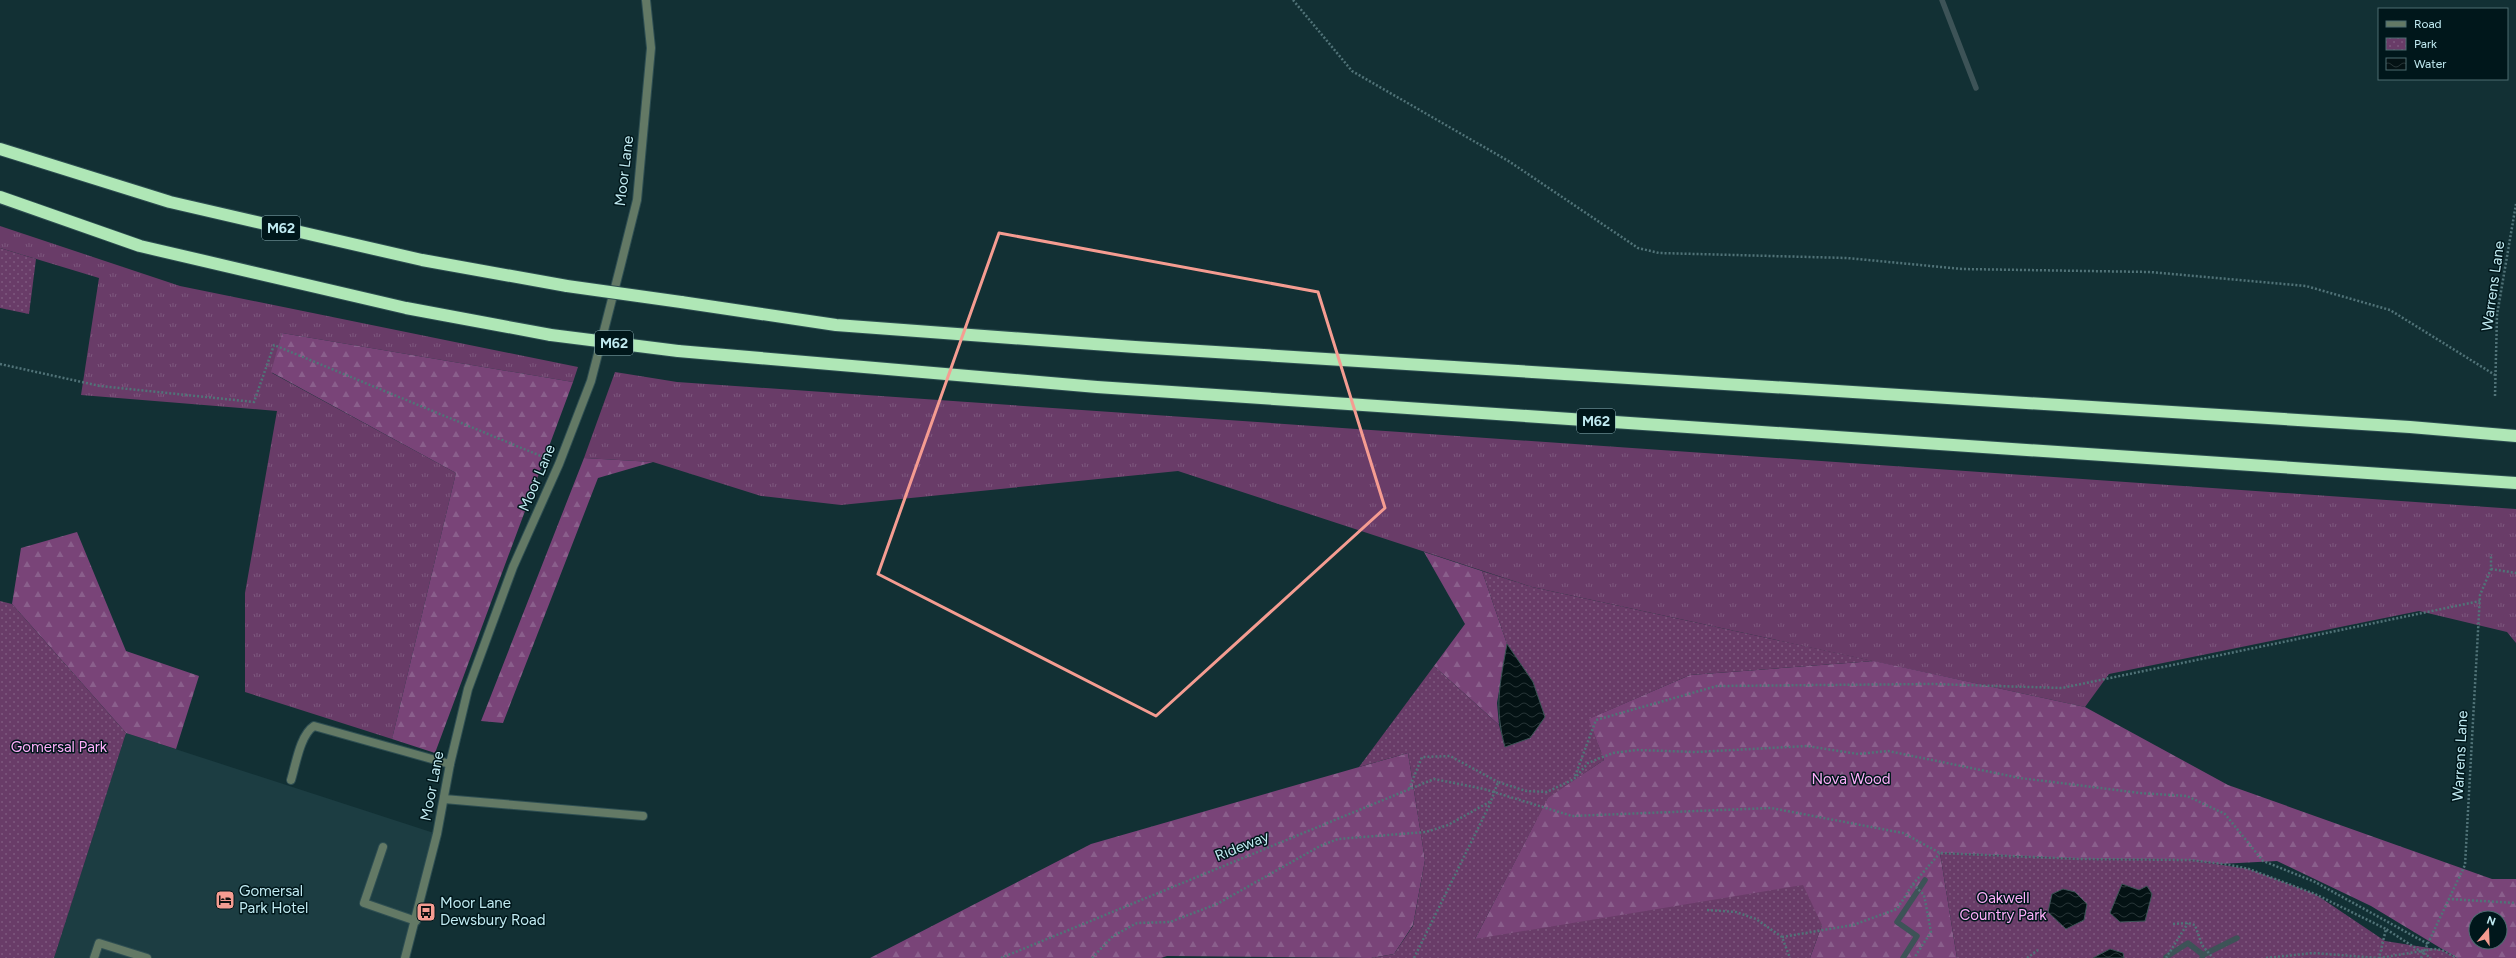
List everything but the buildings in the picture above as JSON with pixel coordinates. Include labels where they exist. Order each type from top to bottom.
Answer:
[{"type":"highway","name":"M62","points":[[0,149],[170,202],[422,260],[567,286],[836,325],[1127,346],[2410,427],[2516,436]]},
{"type":"highway","name":"M62","points":[[0,197],[140,246],[406,308],[551,335],[678,351],[1105,387],[2516,483]]},
{"type":"street","name":"Moor Lane","points":[[405,958],[416,921],[444,799],[450,764],[471,681],[513,567],[560,464],[591,381],[637,200],[651,48],[646,0]]},
{"type":"street","points":[[291,780],[304,739],[310,728],[314,726],[450,764]]},
{"type":"street","points":[[444,799],[643,816]]},
{"type":"street","points":[[383,847],[364,903],[416,921]]},
{"type":"street","points":[[94,958],[99,943],[147,958]]},
{"type":"path","points":[[1293,0],[1352,71],[1510,162],[1638,248],[1659,253],[1847,258],[1962,269],[2150,272],[2306,286],[2390,310],[2495,375]]},
{"type":"path","name":"Warrens Lane","points":[[2495,396],[2497,315],[2516,204]]},
{"type":"path","points":[[0,364],[100,386],[254,402],[274,345],[560,464]]},
{"type":"path","name":"Warrens Lane","points":[[2421,958],[2448,898],[2465,865],[2480,601],[2491,569],[2491,554]]},
{"type":"path","points":[[2491,569],[2516,572]]},
{"type":"path","points":[[1574,779],[1596,720],[1717,686],[1932,684],[2062,688],[2480,601]]},
{"type":"path","points":[[1409,789],[1422,758],[1450,756],[1498,782],[1526,791],[1547,792],[1574,779],[1588,763],[1613,753],[1637,750],[1696,752],[1807,746],[1858,754],[1888,751],[2020,778],[2140,794],[2187,796],[2225,814],[2263,860],[2315,882],[2428,944]]},
{"type":"path","name":"Rideway","points":[[1000,958],[1434,779],[1495,792],[1572,816],[1771,808],[1903,833],[1940,852]]},
{"type":"path","points":[[1414,958],[1491,802],[1498,782]]},
{"type":"path","points":[[1092,958],[1113,936],[1137,923],[1170,922],[1217,904],[1320,846],[1338,839],[1426,832],[1448,825],[1491,802]]},
{"type":"path","points":[[1782,937],[1853,926],[1897,909],[1913,884],[1940,852],[2080,859],[2190,860],[2249,869],[2315,894],[2386,929],[2425,952],[2431,958]]},
{"type":"path","points":[[1913,884],[1924,895],[1931,932],[1914,958]]},
{"type":"path","points":[[2448,898],[2516,903]]},
{"type":"path","points":[[1707,910],[1743,914],[1756,919],[1782,937],[1790,958]]},
{"type":"path","points":[[2166,958],[2188,923]]},
{"type":"path","points":[[2173,924],[2188,923],[2195,925],[2202,945],[2213,958]]},
{"type":"path","points":[[2379,958],[2386,929]]},
{"type":"path","points":[[2266,958],[2313,953],[2379,958],[2425,952],[2434,949],[2442,950],[2457,958]]},
{"type":"path","points":[[2027,958],[2038,950]]},
{"type":"highlighted area","points":[[999,233],[1318,292],[1385,508],[1156,716],[878,574]]},
{"type":"shaded area","points":[[126,733],[437,834],[405,958],[54,958]]},
{"type":"green space","points":[[0,226],[180,286],[578,367],[573,382],[282,333],[272,373],[456,473],[392,739],[245,692],[245,593],[277,411],[81,395],[99,278],[0,248]]},
{"type":"green space","points":[[0,248],[36,259],[29,314],[0,308]]},
{"type":"green space","points":[[282,333],[573,382],[435,753],[392,739],[456,473],[271,372]]},
{"type":"green space","points":[[615,372],[677,382],[2516,509],[2516,643],[2507,632],[2419,611],[2109,674],[2085,707],[1532,587],[1178,471],[841,505],[761,496],[653,462],[584,458]]},
{"type":"green space","points":[[584,458],[653,462],[598,478],[503,723],[481,721]]},
{"type":"green space","points":[[77,532],[126,651],[199,676],[176,749],[126,733],[12,604],[21,548]]},
{"type":"green space","points":[[1424,552],[1482,571],[1507,644],[1497,703],[1499,725],[1434,666],[1465,624]]},
{"type":"green space","points":[[1482,571],[1532,587],[1874,661],[1690,675],[1589,719],[1604,760],[1548,798],[1475,939],[1803,885],[1822,925],[1810,958],[1371,958],[1394,954],[1413,926],[1425,860],[1408,753],[1359,767],[1434,666],[1499,725],[1505,747],[1533,682],[1507,644]]},
{"type":"green space","name":"Gomersal Park","points":[[0,601],[12,604],[126,733],[54,958],[0,958]]},
{"type":"green space","name":"Nova Wood","points":[[1874,661],[2085,707],[2228,785],[2492,879],[2516,879],[2516,958],[2457,958],[2371,906],[2277,861],[2219,864],[2190,860],[2080,859],[1940,853],[1957,958],[1810,958],[1822,925],[1475,939],[1548,797],[1604,760],[1588,719],[1690,675]]},
{"type":"green space","points":[[1408,753],[1425,860],[1413,925],[1394,954],[1371,958],[1167,956],[1161,958],[870,958],[1091,844]]},
{"type":"green space","name":"Oakwell Country Park","points":[[1940,853],[2080,859],[2190,860],[2249,869],[2315,894],[2385,941],[2442,950],[2457,958],[1957,958]]},
{"type":"water","points":[[1507,644],[1533,682],[1545,717],[1530,738],[1505,747],[1500,720],[1499,695]]},
{"type":"water","points":[[2122,884],[2139,890],[2147,886],[2152,894],[2145,921],[2120,922],[2110,913]]},
{"type":"water","points":[[2063,889],[2075,892],[2087,904],[2084,920],[2066,929],[2048,912],[2052,894]]},
{"type":"water","points":[[2110,949],[2123,953],[2124,958],[2093,958]]},
{"type":"waterway","points":[[1942,0],[1976,88]]},
{"type":"waterway","points":[[1903,958],[1917,936],[1897,922],[1925,880]]},
{"type":"waterway","points":[[2202,958],[2203,955],[2237,938]]},
{"type":"waterway","points":[[2166,957],[2188,943],[2203,955]]},
{"type":"place","name":"Gomersal Park Hotel","points":[[225,900]]},
{"type":"place","name":"Moor Lane Dewsbury Road","points":[[426,912]]}]
